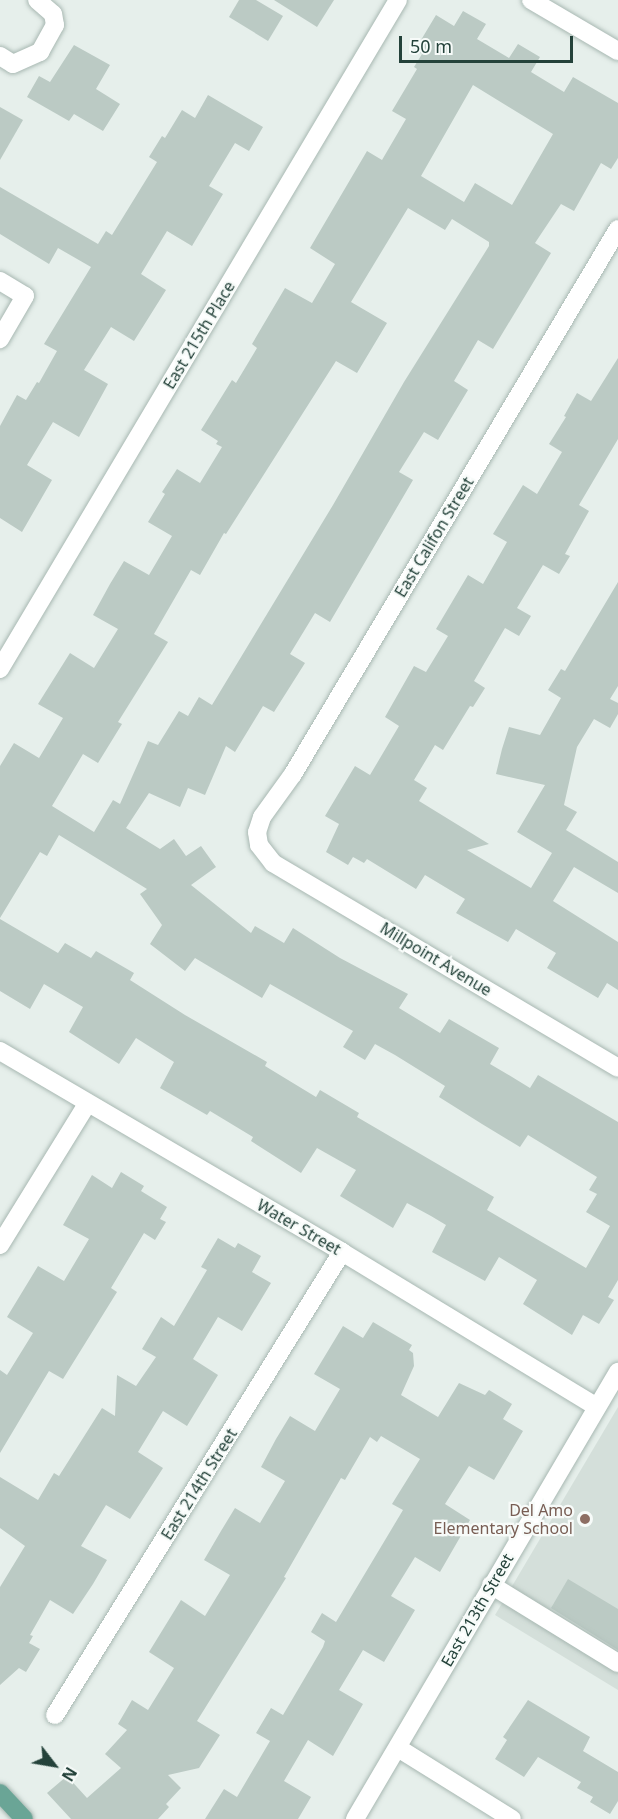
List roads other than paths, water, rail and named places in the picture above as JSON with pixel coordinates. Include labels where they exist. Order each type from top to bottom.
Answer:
[{"type":"main road","points":[[0,1793],[24,1819]]},
{"type":"street","points":[[0,56],[14,64],[40,52],[55,25],[53,14],[37,0]]},
{"type":"street","name":"East 215th Place","points":[[0,669],[398,0]]},
{"type":"street","points":[[531,0],[618,51]]},
{"type":"street","name":"East Califon Street","points":[[259,845],[257,832],[262,817],[293,774],[618,230]]},
{"type":"street","points":[[0,281],[25,296],[0,339]]},
{"type":"street","name":"Millpoint Avenue","points":[[259,845],[273,863],[288,873],[618,1068]]},
{"type":"street","name":"Water Street","points":[[0,1051],[342,1252],[597,1407]]},
{"type":"street","points":[[0,1245],[87,1104]]},
{"type":"street","name":"East 214th Street","points":[[55,1715],[342,1252]]},
{"type":"street","name":"East 213th Street","points":[[355,1819],[618,1372]]},
{"type":"street","points":[[491,1585],[618,1663]]},
{"type":"street","points":[[398,1748],[512,1819]]},
{"type":"place","name":"Del Amo Elementary School","points":[[585,1519]]}]
